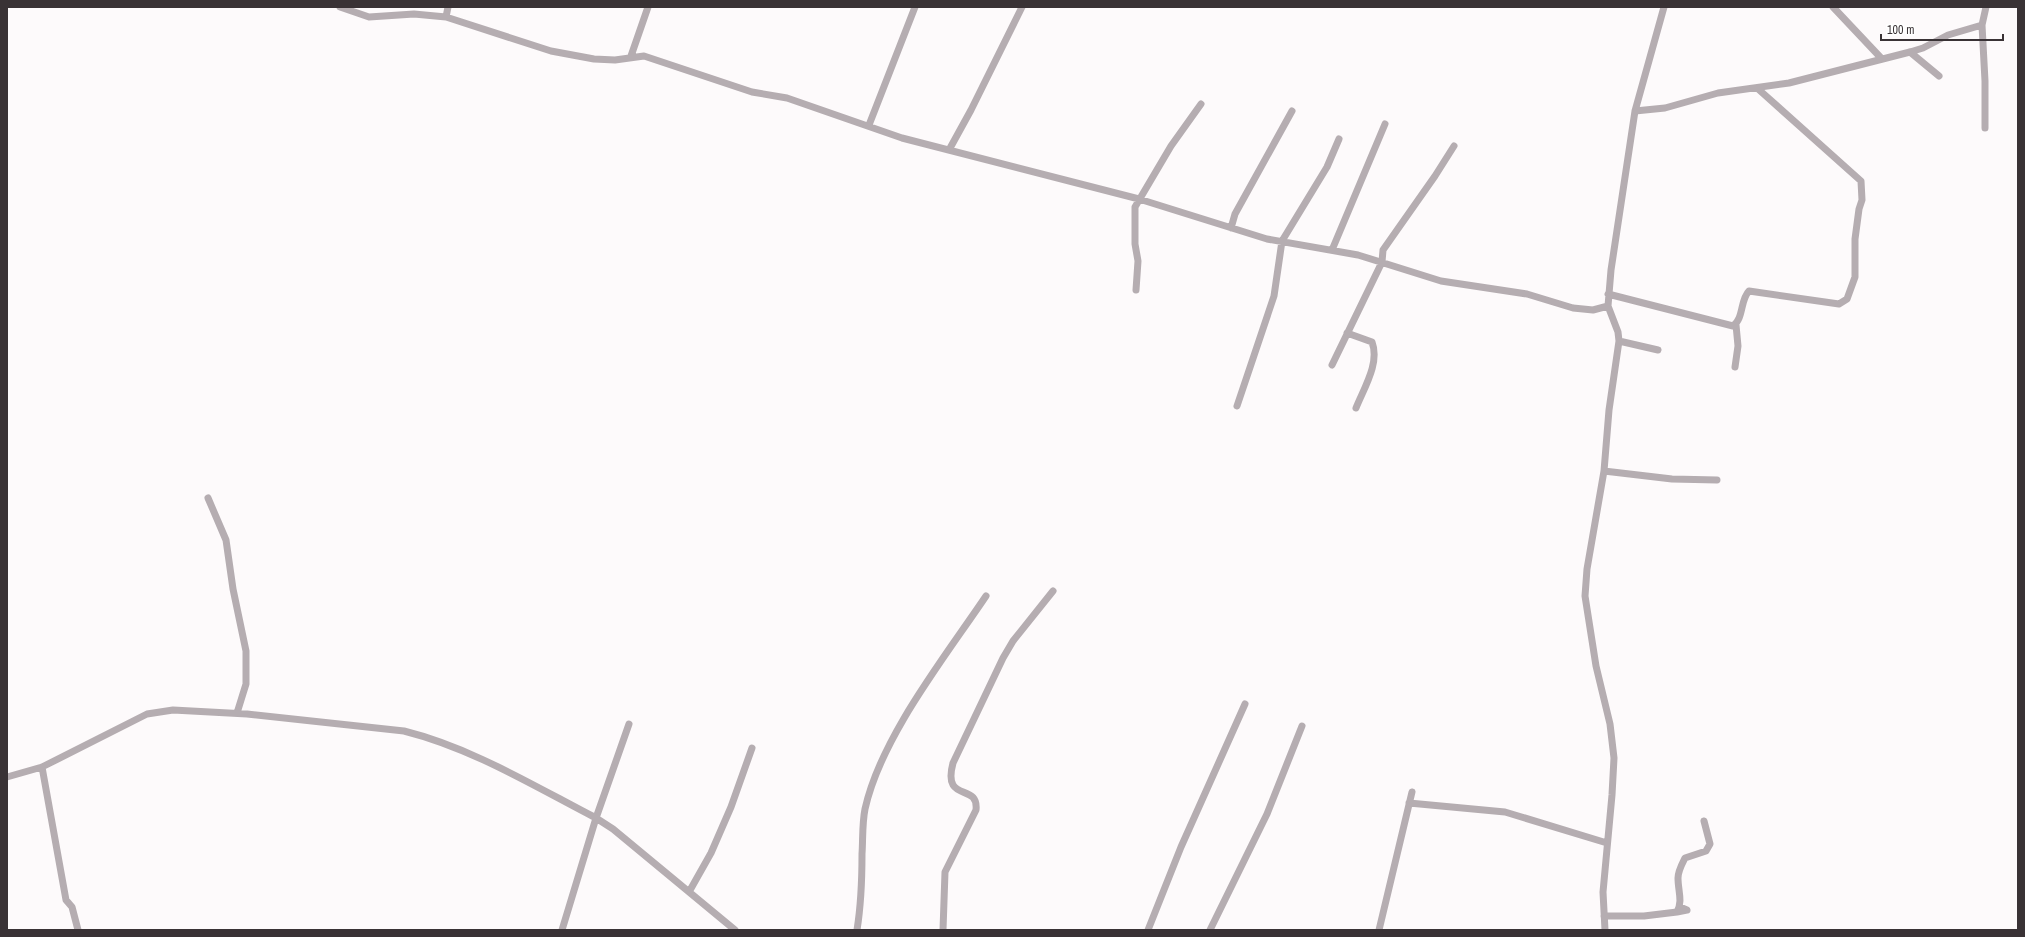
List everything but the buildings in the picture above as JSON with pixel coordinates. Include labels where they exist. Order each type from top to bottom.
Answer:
[{"type":"street","points":[[340,7],[369,17],[414,14],[446,17],[551,51],[594,58],[616,60],[631,56],[644,56],[667,62],[752,92],[787,98],[869,125],[902,138],[1139,199],[1266,238],[1332,250],[1382,262],[1441,281],[1527,294],[1573,308],[1593,310],[1608,306]]},
{"type":"street","points":[[446,17],[448,7]]},
{"type":"street","points":[[631,56],[648,7]]},
{"type":"street","points":[[869,125],[916,7]]},
{"type":"street","points":[[948,150],[971,110],[1022,7]]},
{"type":"street","points":[[1605,930],[1603,892],[1614,758],[1610,724],[1596,666],[1585,596],[1587,569],[1604,471],[1609,410],[1619,341],[1618,332],[1608,306],[1608,294],[1636,111],[1664,7]]},
{"type":"street","points":[[1834,7],[1882,59]]},
{"type":"street","points":[[1985,128],[1985,81],[1982,25],[1986,7]]},
{"type":"street","points":[[1636,111],[1665,108],[1718,93],[1789,83],[1910,52],[1923,48],[1948,35],[1982,25]]},
{"type":"street","points":[[1910,52],[1939,76]]},
{"type":"street","points":[[1735,367],[1738,346],[1736,325],[1749,291],[1839,304],[1847,299],[1855,277],[1855,239],[1859,209],[1862,200],[1861,181],[1757,88]]},
{"type":"street","points":[[1136,290],[1138,261],[1135,244],[1135,207],[1171,146],[1201,104]]},
{"type":"street","points":[[1231,228],[1235,214],[1292,111]]},
{"type":"street","points":[[1332,250],[1385,124]]},
{"type":"street","points":[[1237,406],[1274,296],[1282,241],[1327,167],[1338,139]]},
{"type":"street","points":[[1332,364],[1382,262],[1383,250],[1435,176],[1454,146]]},
{"type":"street","points":[[1608,294],[1731,326],[1736,325]]},
{"type":"street","points":[[1346,333],[1372,342],[1376,351],[1370,374],[1356,408]]},
{"type":"street","points":[[1619,341],[1658,350]]},
{"type":"street","points":[[1604,471],[1672,479],[1717,480]]},
{"type":"street","points":[[208,498],[226,540],[233,589],[246,651],[246,684],[237,713]]},
{"type":"street","points":[[943,930],[945,872],[976,810],[976,805],[972,796],[954,788],[951,784],[951,771],[953,763],[1003,658],[1013,641],[1053,591]]},
{"type":"street","points":[[856,930],[861,906],[865,810],[872,784],[885,755],[915,701],[986,596]]},
{"type":"street","points":[[1148,930],[1181,847],[1245,704]]},
{"type":"street","points":[[7,777],[42,767],[147,714],[173,710],[237,713],[404,731],[427,737],[468,753],[596,818],[613,829],[735,930]]},
{"type":"street","points":[[562,930],[596,818],[629,724]]},
{"type":"street","points":[[1210,930],[1267,814],[1302,726]]},
{"type":"street","points":[[689,892],[711,854],[731,807],[752,748]]},
{"type":"street","points":[[42,767],[66,900],[72,907],[78,930]]},
{"type":"street","points":[[1379,930],[1412,792]]},
{"type":"street","points":[[1409,803],[1505,812],[1607,843]]},
{"type":"street","points":[[1604,916],[1644,916],[1678,910],[1678,878],[1680,867],[1685,858],[1706,851],[1710,844],[1704,821]]}]
